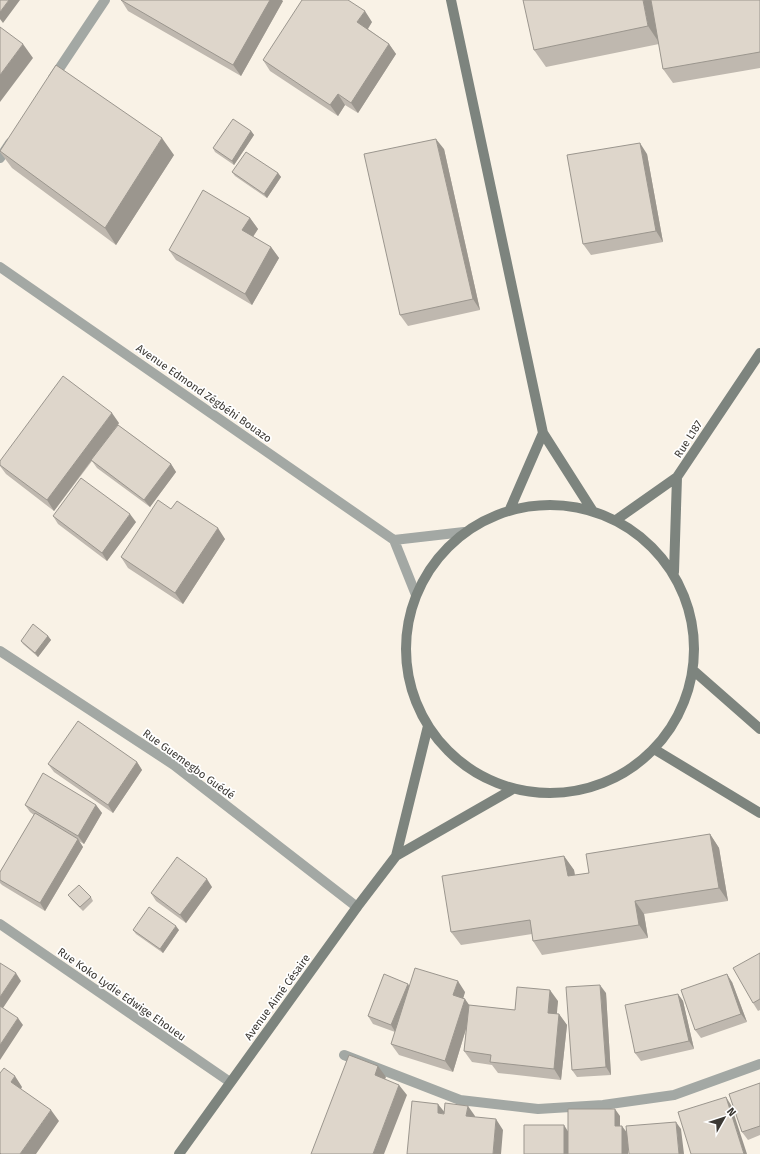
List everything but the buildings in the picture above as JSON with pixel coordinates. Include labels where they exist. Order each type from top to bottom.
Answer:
[{"type":"street","points":[[48,86],[105,0]]},
{"type":"street","points":[[451,0],[543,433],[592,510]]},
{"type":"street","points":[[0,158],[18,132]]},
{"type":"street","name":"Avenue Edmond Zégbéhi Bouazo","points":[[0,267],[394,540]]},
{"type":"street","name":"Rue L187","points":[[616,520],[677,477],[760,353]]},
{"type":"street","points":[[510,509],[543,433]]},
{"type":"street","points":[[674,572],[677,477]]},
{"type":"street","points":[[550,504],[592,510],[616,520],[648,542],[674,572],[693,620],[694,671],[682,711],[669,732],[654,749],[622,774],[571,793],[513,789],[465,766],[428,726],[413,696],[406,662],[407,628],[416,595],[435,560],[464,532],[510,509],[550,504]]},
{"type":"street","points":[[416,595],[394,540],[464,532]]},
{"type":"street","name":"Rue Guemegbo Guédé","points":[[0,651],[174,765],[356,907]]},
{"type":"street","points":[[694,671],[760,729]]},
{"type":"street","name":"Avenue Aimé Césaire","points":[[396,856],[428,726]]},
{"type":"street","points":[[654,749],[760,813]]},
{"type":"street","name":"Avenue Aimé Césaire","points":[[179,1154],[356,907],[396,856],[513,789]]},
{"type":"street","name":"Rue Koko Lydie Edwige Ehoueu","points":[[0,924],[230,1082]]},
{"type":"street","points":[[344,1055],[460,1100],[538,1109],[603,1105],[674,1095],[760,1064]]}]
